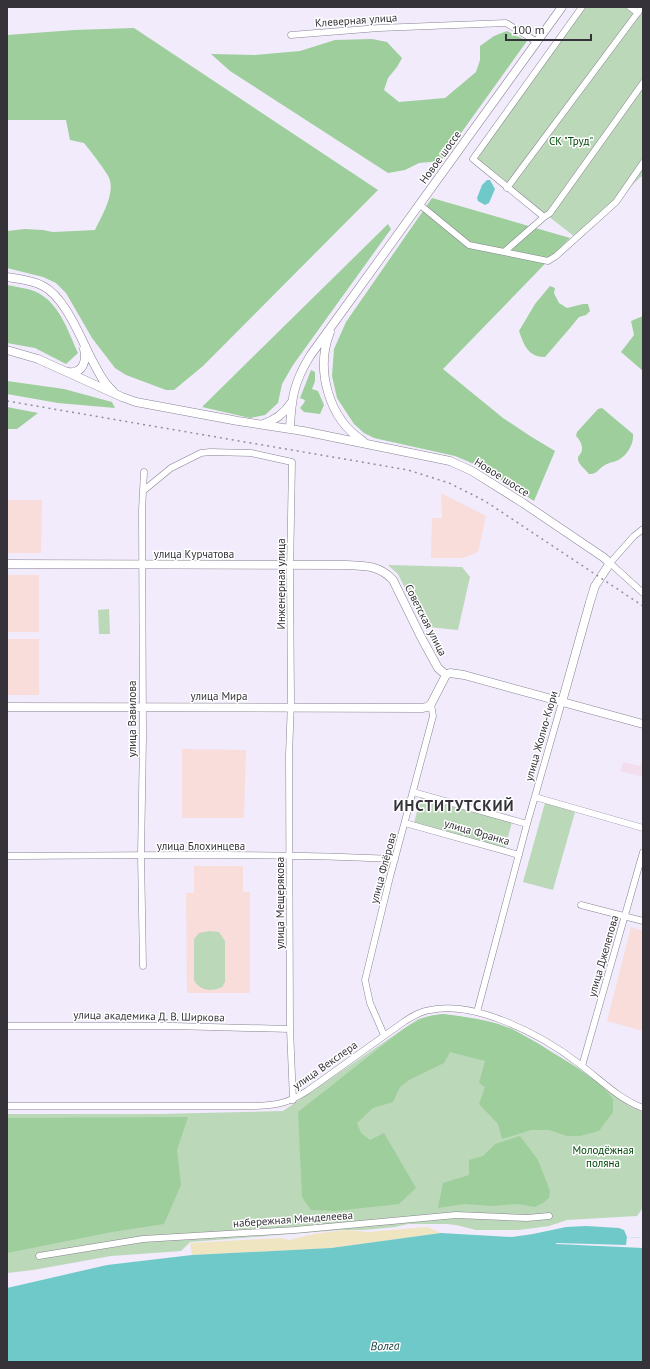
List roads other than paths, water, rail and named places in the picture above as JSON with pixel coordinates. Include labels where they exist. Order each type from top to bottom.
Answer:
[{"type":"main road","name":"Новое шоссе","points":[[562,7],[310,356],[296,381],[291,402],[290,429],[368,443],[439,458],[455,463],[472,471],[523,503],[610,563]]},
{"type":"main road","points":[[7,277],[29,280],[45,287],[51,292],[64,307],[101,377],[116,394]]},
{"type":"main road","name":"Новое шоссе","points":[[336,320],[328,336],[324,361],[328,390],[335,408],[343,422],[355,435],[368,443]]},
{"type":"main road","points":[[67,372],[78,371],[85,363],[81,339]]},
{"type":"main road","points":[[7,350],[38,359],[136,402],[259,425],[290,429]]},
{"type":"main road","points":[[310,356],[316,354],[320,355],[324,361]]},
{"type":"main road","name":"Новое шоссе","points":[[259,425],[279,418],[291,402]]},
{"type":"main road","points":[[340,438],[345,429],[343,422]]},
{"type":"main road","name":"улица Жолио-Кюри","points":[[562,702],[595,586],[610,563]]},
{"type":"main road","name":"улица Курчатова","points":[[7,564],[346,565],[370,566],[380,569]]},
{"type":"main road","name":"Советская улица","points":[[380,569],[393,580],[438,668],[446,675]]},
{"type":"main road","points":[[430,704],[446,675],[450,673],[464,675],[643,724]]},
{"type":"main road","name":"улица Мира","points":[[7,707],[291,707],[414,709],[427,707],[430,704]]},
{"type":"street","points":[[544,217],[473,159],[582,7]]},
{"type":"street","points":[[507,188],[640,10],[630,7]]},
{"type":"street","name":"Клеверная улица","points":[[291,35],[379,28],[506,23],[537,42]]},
{"type":"street","points":[[504,252],[550,213],[643,82]]},
{"type":"street","points":[[419,204],[469,245],[548,261],[556,256],[616,202],[643,163]]},
{"type":"street","name":"Инженерная улица","points":[[143,492],[171,468],[201,453],[251,453],[292,462],[290,565],[291,707]]},
{"type":"street","name":"улица Вавилова","points":[[143,966],[141,855],[142,564],[144,472]]},
{"type":"street","name":"улица Жолио-Кюри","points":[[610,563],[634,536],[643,529]]},
{"type":"street","points":[[610,563],[643,593]]},
{"type":"street","name":"улица Жолио-Кюри","points":[[477,1012],[527,824],[562,702]]},
{"type":"street","name":"улица Флёрова","points":[[384,1035],[370,1003],[365,980],[433,716],[430,704]]},
{"type":"street","name":"улица Мещерякова","points":[[291,707],[290,1029],[293,1100]]},
{"type":"street","name":"улица Франка","points":[[413,792],[527,824]]},
{"type":"street","points":[[535,797],[643,828]]},
{"type":"street","name":"улица Франка","points":[[405,823],[519,855]]},
{"type":"street","name":"улица Джелепова","points":[[582,1066],[643,852]]},
{"type":"street","name":"улица Блохинцева","points":[[7,856],[290,856],[395,859]]},
{"type":"street","points":[[581,905],[618,915],[625,915],[643,921]]},
{"type":"street","name":"улица Векслера","points":[[7,1106],[256,1106],[283,1103],[293,1100],[307,1091],[405,1021],[431,1009],[444,1008],[477,1012],[500,1019],[539,1036],[582,1066],[616,1094],[643,1108]]},
{"type":"street","name":"улица академика Д. В. Ширкова","points":[[7,1026],[173,1026],[290,1029]]},
{"type":"street","name":"набережная Менделеева","points":[[39,1256],[149,1239],[295,1230],[456,1215],[527,1218],[549,1216]]},
{"type":"water","points":[[487,180],[490,180],[495,189],[489,203],[485,205],[478,201],[477,198],[482,185]]},
{"type":"water","name":"Волга","points":[[586,1226],[619,1228],[624,1230],[627,1237],[643,1238],[643,1362],[7,1362],[7,1288],[107,1265],[192,1255],[331,1248],[441,1233],[512,1237],[566,1227]]},
{"type":"railway","points":[[7,401],[408,470],[449,483],[485,501],[643,606]]},
{"type":"district","name":"ИНСТИТУТСКИЙ","points":[[454,806]]},
{"type":"park label","name":"СК \"Труд\"","points":[[571,141]]},
{"type":"park label","name":"Молодёжная поляна","points":[[603,1156]]}]
